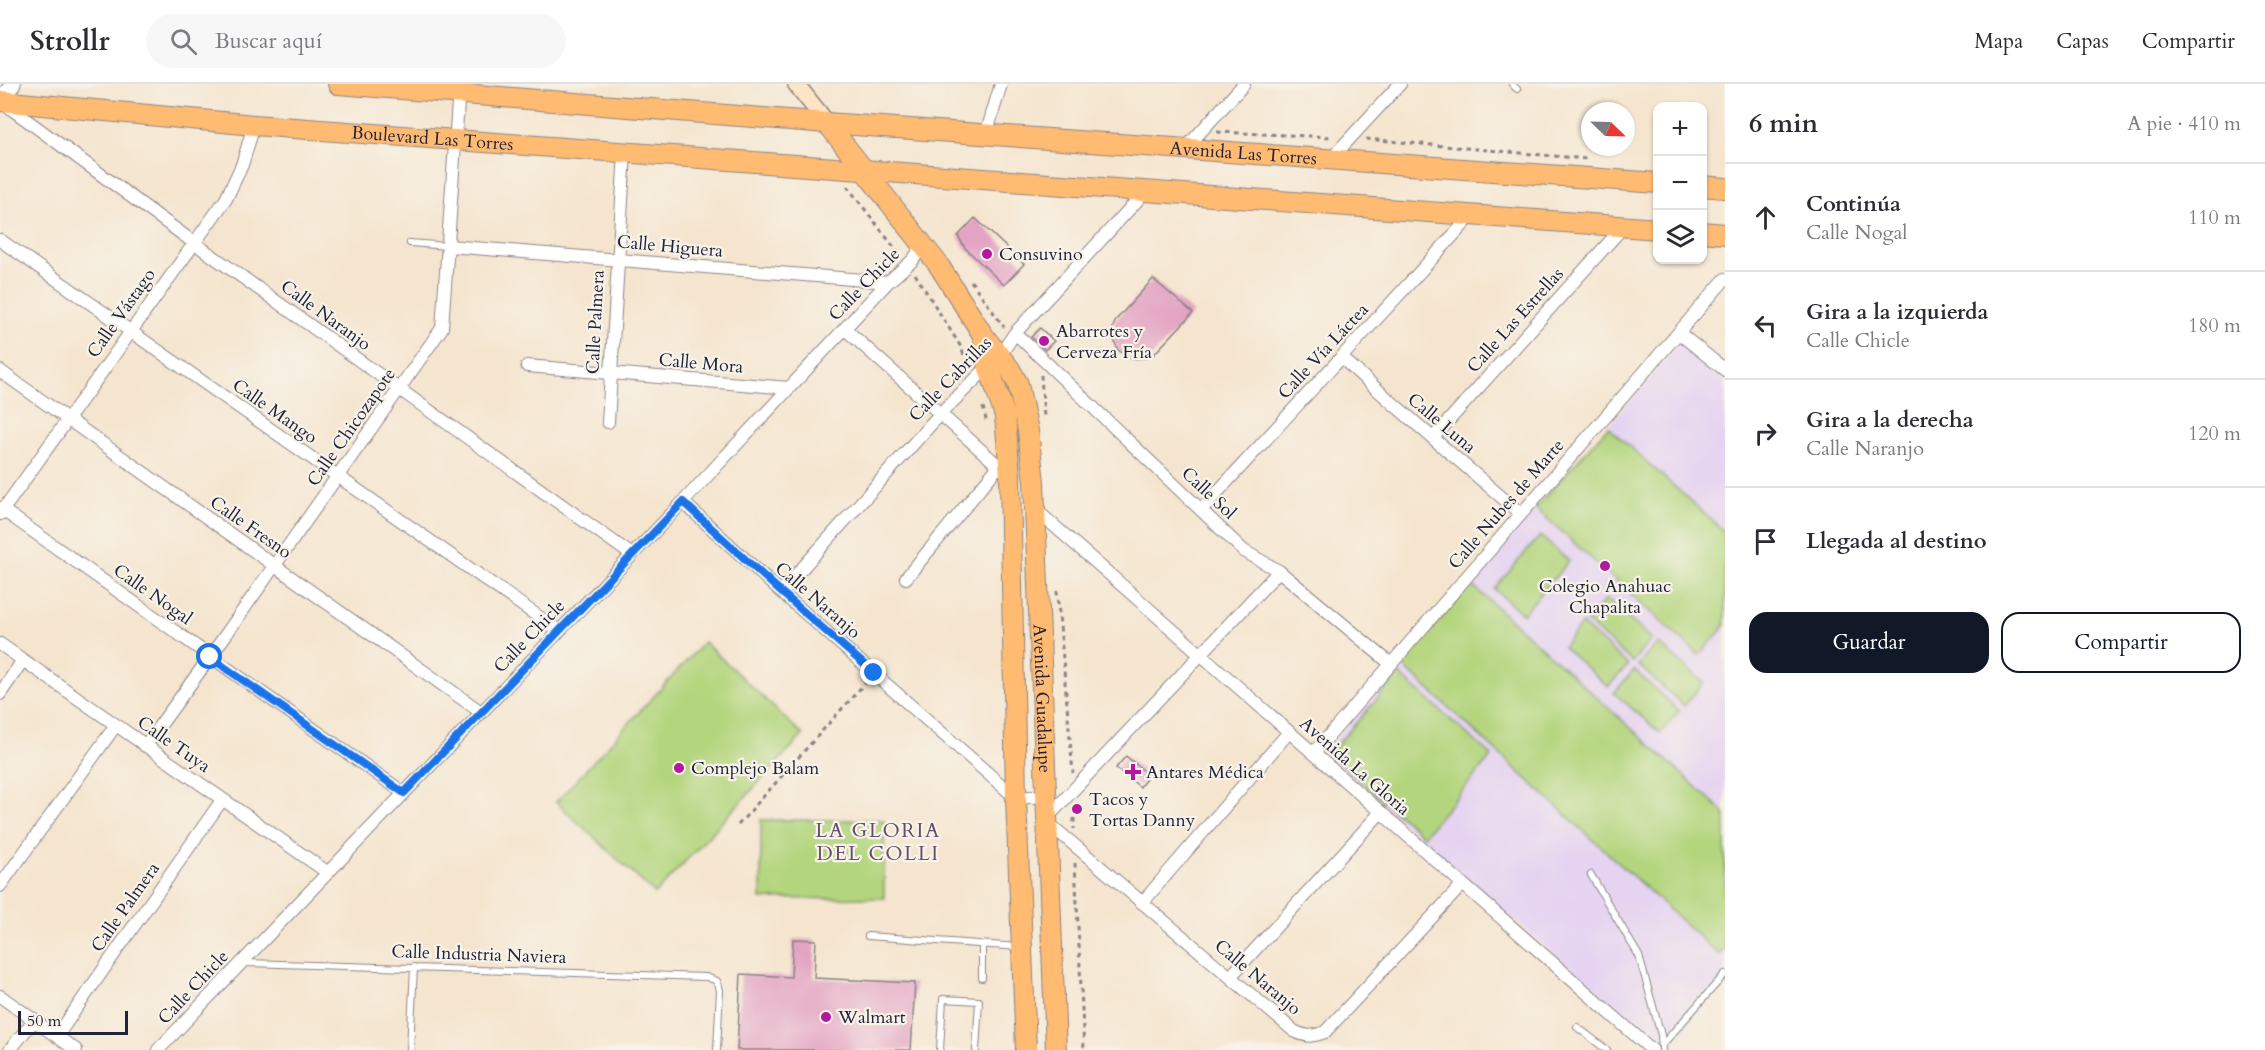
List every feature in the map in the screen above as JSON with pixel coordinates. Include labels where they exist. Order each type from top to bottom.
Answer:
[{"type":"main road","points":[[338,84],[459,89],[827,123]]},
{"type":"main road","points":[[796,84],[827,123],[856,179],[923,245],[952,284],[983,335],[994,360]]},
{"type":"main road","name":"Boulevard Las Torres","points":[[0,101],[254,125],[625,153],[856,179]]},
{"type":"main road","name":"Avenida Las Torres","points":[[827,123],[1653,183]]},
{"type":"main road","points":[[856,179],[1146,192],[1653,229]]},
{"type":"main road","points":[[1707,186],[1725,188]]},
{"type":"main road","points":[[1707,232],[1725,234]]},
{"type":"main road","name":"Avenida Guadalupe","points":[[994,360],[1005,416],[1004,471],[1026,1050]]},
{"type":"main road","name":"Avenida Guadalupe","points":[[994,360],[1018,384],[1026,422],[1034,483],[1056,1050]]},
{"type":"street","points":[[0,101],[13,84]]},
{"type":"street","points":[[986,135],[1001,84]]},
{"type":"street","points":[[1185,149],[1244,84]]},
{"type":"street","points":[[1330,160],[1400,84]]},
{"type":"street","name":"Calle Chicozapote","points":[[145,746],[442,328],[459,89]]},
{"type":"street","name":"Calle Naranjo","points":[[0,101],[193,242],[632,555]]},
{"type":"street","name":"Calle Vástago","points":[[1,511],[235,183],[254,125]]},
{"type":"street","name":"Calle Palmera","points":[[608,422],[625,153]]},
{"type":"street","name":"Calle Cabrillas","points":[[781,592],[939,414],[994,360],[1015,333],[1146,192]]},
{"type":"street","name":"Calle Vía Láctea","points":[[1201,510],[1472,215]]},
{"type":"street","name":"Calle Las Estrellas","points":[[1433,438],[1623,226]]},
{"type":"street","name":"Calle Mango","points":[[0,240],[559,631]]},
{"type":"street","name":"Calle Chicle","points":[[159,1050],[240,962],[683,502],[888,282],[908,264],[923,245]]},
{"type":"street","name":"Calle Higuera","points":[[448,246],[888,282]]},
{"type":"street","name":"Calle Nubes de Marte","points":[[1314,753],[1725,279]]},
{"type":"street","points":[[844,329],[1004,471],[906,578]]},
{"type":"street","name":"Calle Sol","points":[[1015,333],[1244,551],[1280,571],[1391,664]]},
{"type":"street","points":[[1679,333],[1725,370]]},
{"type":"street","name":"Calle Luna","points":[[1341,357],[1413,423],[1521,514]]},
{"type":"street","name":"Calle Mora","points":[[527,366],[789,388]]},
{"type":"street","name":"Calle Fresno","points":[[0,371],[481,712]]},
{"type":"street","name":"Calle Naranjo","points":[[683,502],[781,592],[1016,798]]},
{"type":"street","name":"Avenida La Gloria","points":[[1035,508],[1461,885],[1658,1048]]},
{"type":"street","name":"Calle Nogal","points":[[1,511],[404,793]]},
{"type":"street","points":[[1047,820],[1280,571]]},
{"type":"street","name":"Calle Tuya","points":[[0,644],[327,873]]},
{"type":"street","points":[[0,694],[23,660]]},
{"type":"street","points":[[0,886],[116,725]]},
{"type":"street","points":[[1142,903],[1289,732]]},
{"type":"street","points":[[1016,798],[1046,796]]},
{"type":"street","name":"Calle Palmera","points":[[57,1036],[222,800]]},
{"type":"street","points":[[1230,977],[1381,812]]},
{"type":"street","name":"Calle Naranjo","points":[[1047,820],[1074,846],[1294,1031],[1304,1036],[1312,1037],[1325,1032],[1461,885]]},
{"type":"street","points":[[0,996],[76,1050]]},
{"type":"street","points":[[10,1050],[34,1020]]},
{"type":"lane","points":[[410,243],[448,246]]},
{"type":"lane","points":[[1591,875],[1639,956],[1661,1035],[1658,1048]]},
{"type":"lane","points":[[868,936],[1022,947]]},
{"type":"lane","points":[[982,945],[982,978]]},
{"type":"lane","name":"Calle Industria Naviera","points":[[240,962],[706,977],[717,981],[720,990],[717,1050]]},
{"type":"lane","points":[[410,1050],[414,967]]},
{"type":"lane","points":[[1658,1048],[1725,974]]},
{"type":"lane","points":[[940,1050],[943,999],[979,1001],[976,1050]]},
{"type":"lane","points":[[1577,1027],[1606,1050]]},
{"type":"path","points":[[846,185],[924,285],[961,347],[973,380]]},
{"type":"path","points":[[1040,357],[1044,428]]},
{"type":"path","points":[[982,406],[988,426]]},
{"type":"path","points":[[1056,581],[1074,789],[1074,846],[1084,1050]]},
{"type":"path","points":[[738,825],[874,673]]},
{"type":"shaded area","name":"Colegio Anahuac Chapalita","points":[[1680,343],[1725,380],[1725,982],[1667,1050],[1664,1050],[1323,753]]},
{"type":"green space","points":[[1608,427],[1725,532],[1725,626],[1699,655],[1535,508]]},
{"type":"green space","points":[[1540,536],[1569,561],[1523,614],[1494,589]]},
{"type":"green space","points":[[1471,584],[1725,813],[1725,948],[1719,955],[1401,664]]},
{"type":"green space","points":[[1606,599],[1652,639],[1632,662],[1586,621]]},
{"type":"green space","points":[[1582,624],[1628,665],[1608,687],[1563,647]]},
{"type":"green space","name":"Complejo Balam","points":[[704,642],[803,735],[655,894],[556,802]]},
{"type":"green space","points":[[1658,643],[1704,683],[1684,706],[1638,665]]},
{"type":"green space","points":[[1634,670],[1679,711],[1660,733],[1614,693]]},
{"type":"green space","points":[[1399,674],[1492,756],[1423,836],[1329,754]]},
{"type":"green space","points":[[761,820],[884,820],[884,898],[761,899]]},
{"type":"building","points":[[975,218],[1024,264],[1004,285],[965,248],[958,236]]},
{"type":"building","points":[[1153,279],[1193,313],[1153,355],[1131,359],[1118,350],[1112,335],[1113,327],[1116,320]]},
{"type":"building","points":[[1040,328],[1054,341],[1045,350],[1031,337]]},
{"type":"building","name":"Antares Médica","points":[[1126,756],[1149,775],[1140,787],[1116,768]]},
{"type":"building","name":"Walmart","points":[[793,939],[816,940],[814,978],[915,983],[911,1050],[737,1050],[741,974],[791,977]]},
{"type":"place","name":"Consuvino","points":[[987,254]]},
{"type":"place","name":"Abarrotes y Cerveza Fría","points":[[1044,341]]},
{"type":"place","name":"Colegio Anahuac Chapalita","points":[[1605,566]]},
{"type":"place","name":"Complejo Balam","points":[[679,768]]},
{"type":"place","name":"Antares Médica","points":[[1133,772]]},
{"type":"place","name":"Tacos y Tortas Danny","points":[[1077,809]]},
{"type":"place","name":"Walmart","points":[[826,1017]]},
{"type":"district","name":"LA GLORIA DEL COLLI","points":[[878,842]]},
{"type":"route","points":[[210,657],[404,793],[683,502],[874,673]]}]
